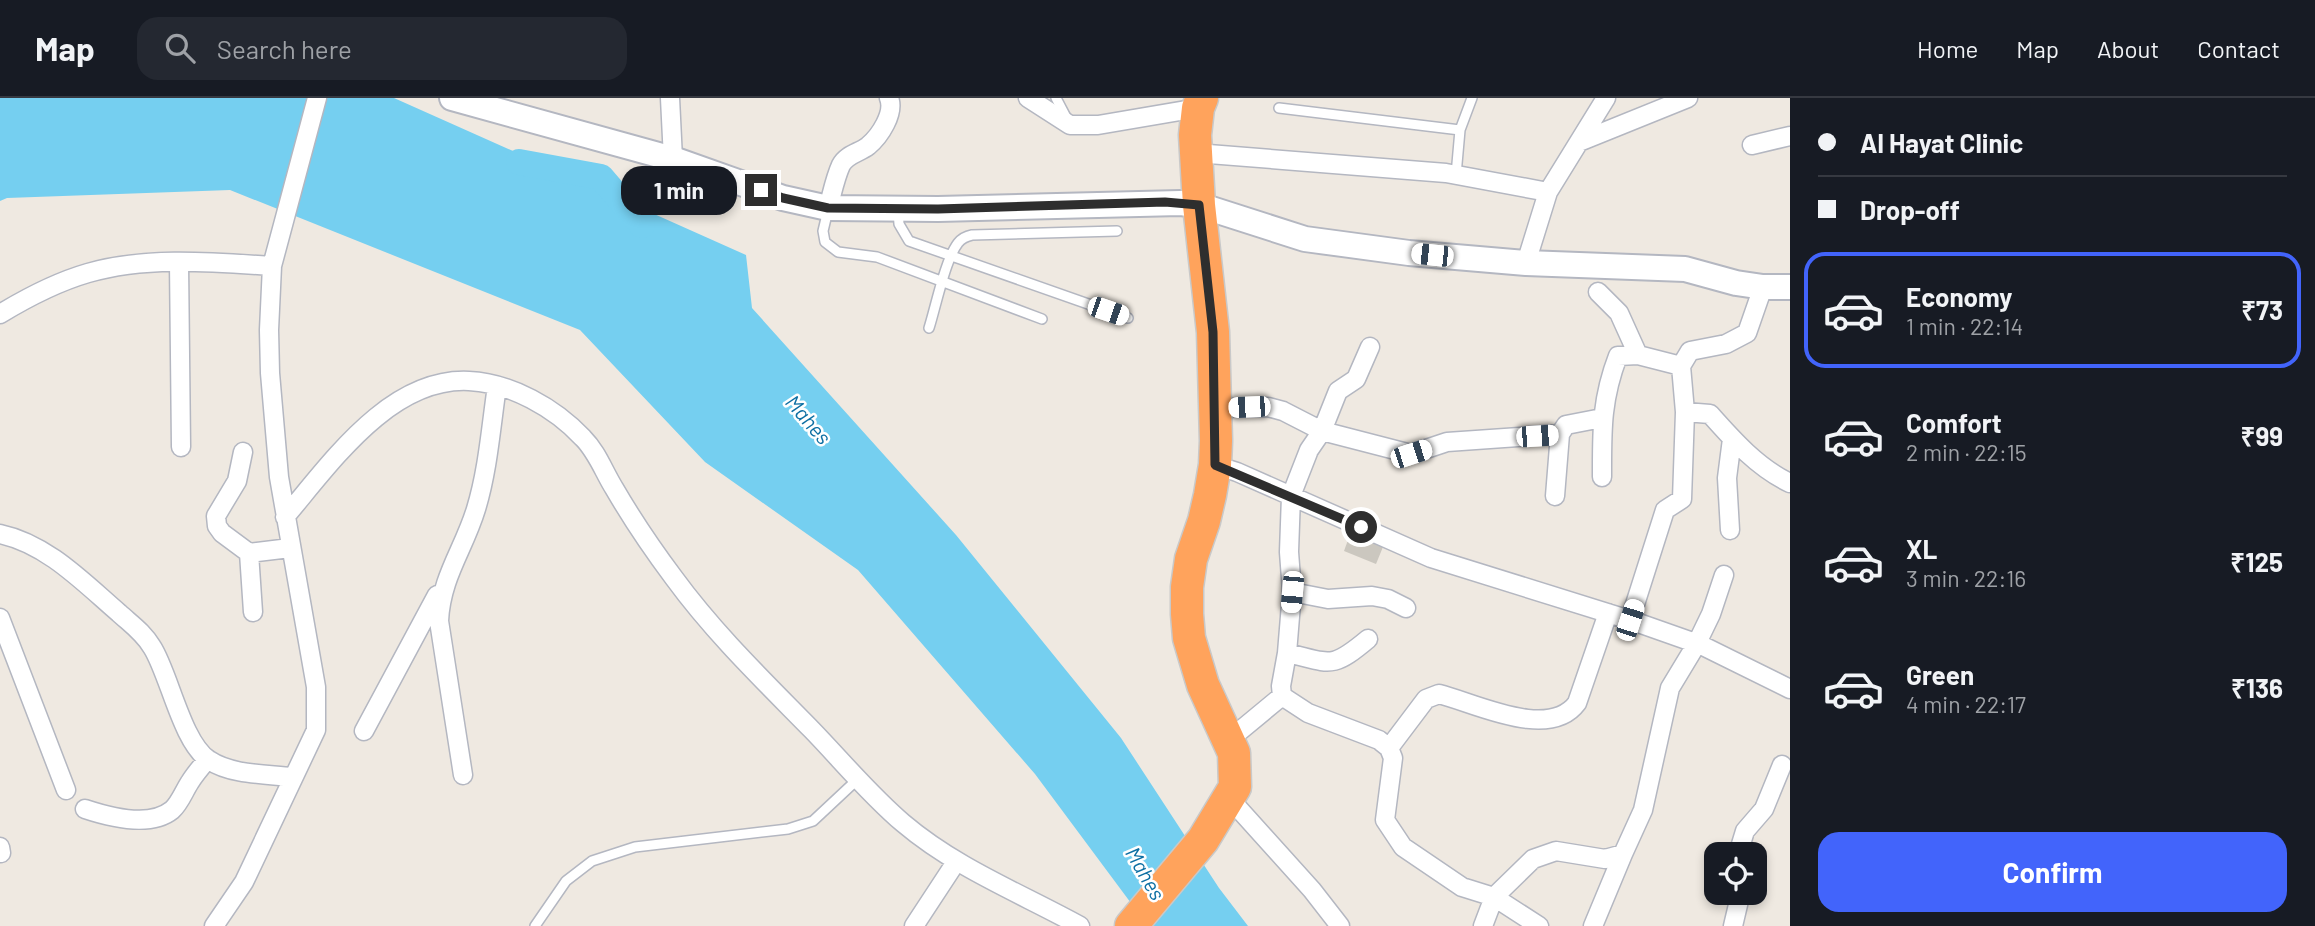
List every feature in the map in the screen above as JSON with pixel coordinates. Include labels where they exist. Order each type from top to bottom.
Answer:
[{"type":"highway","points":[[1131,926],[1203,840],[1235,787],[1236,771],[1230,739],[1203,685],[1189,638],[1187,614],[1191,559],[1204,521],[1215,465],[1213,332],[1196,153],[1200,103]]},
{"type":"street","points":[[214,926],[244,883],[316,730],[316,687],[279,477],[270,373],[272,267],[288,198],[317,98]]},
{"type":"street","points":[[452,98],[673,159],[783,198],[828,208],[897,210],[1165,202],[1199,205],[1306,239],[1409,253],[1526,263],[1685,269],[1736,283],[1763,287],[1790,286]]},
{"type":"street","points":[[670,98],[673,159]]},
{"type":"street","points":[[828,208],[841,166],[847,157],[869,145],[882,128],[891,110],[888,98]]},
{"type":"street","points":[[1028,98],[1070,125],[1098,125],[1200,103]]},
{"type":"street","points":[[1526,263],[1548,192],[1606,98]]},
{"type":"street","points":[[1578,142],[1688,98]]},
{"type":"street","points":[[1752,145],[1790,136]]},
{"type":"street","points":[[1196,153],[1456,174],[1548,192]]},
{"type":"street","points":[[0,314],[24,299],[87,273],[131,266],[179,263],[272,267]]},
{"type":"street","points":[[179,263],[181,447]]},
{"type":"street","points":[[1630,620],[1665,510],[1682,499],[1685,412],[1681,366],[1690,351],[1726,344],[1746,333],[1763,287]]},
{"type":"street","points":[[1598,292],[1619,313],[1638,355]]},
{"type":"street","points":[[1282,696],[1292,592],[1289,552],[1291,496],[1309,450],[1322,431],[1338,391],[1356,379],[1370,346]]},
{"type":"street","points":[[1602,477],[1602,418],[1607,383],[1618,356],[1638,355],[1681,366]]},
{"type":"street","points":[[285,517],[352,439],[374,418],[401,399],[452,380],[497,386],[525,396],[550,410],[585,440],[673,577],[710,625],[901,822],[956,862],[1080,926]]},
{"type":"street","points":[[364,731],[445,581],[476,509],[497,386]]},
{"type":"street","points":[[1216,408],[1268,407],[1283,411],[1322,431],[1411,454],[1447,442],[1560,434]]},
{"type":"street","points":[[1685,412],[1710,414],[1732,439],[1775,476],[1790,483]]},
{"type":"street","points":[[1555,496],[1560,434],[1566,425],[1602,418]]},
{"type":"street","points":[[1730,530],[1727,478],[1732,439]]},
{"type":"street","points":[[243,452],[237,481],[216,516],[217,526],[248,553],[290,548]]},
{"type":"street","points":[[1215,465],[1431,558],[1630,620],[1696,645],[1790,689]]},
{"type":"street","points":[[0,534],[15,537],[67,568],[138,629],[153,648],[178,710],[194,742],[207,760],[229,769],[292,777]]},
{"type":"street","points":[[248,553],[253,612]]},
{"type":"street","points":[[1593,926],[1643,810],[1670,688],[1711,614],[1724,575]]},
{"type":"street","points":[[445,581],[439,621],[463,775]]},
{"type":"street","points":[[1292,592],[1328,599],[1372,596],[1406,608]]},
{"type":"street","points":[[1389,748],[1426,699],[1439,694],[1517,718],[1554,718],[1570,713],[1577,703],[1608,613]]},
{"type":"street","points":[[0,618],[66,790]]},
{"type":"street","points":[[1287,653],[1334,662],[1344,659],[1368,639]]},
{"type":"street","points":[[1230,739],[1282,696]]},
{"type":"street","points":[[1282,696],[1308,713],[1368,734],[1389,748],[1393,758],[1393,771],[1385,820],[1403,847],[1462,887],[1494,897],[1539,926]]},
{"type":"street","points":[[85,809],[122,819],[139,820],[163,815],[177,804],[191,779],[207,760]]},
{"type":"street","points":[[1742,842],[1745,831],[1764,809],[1782,765]]},
{"type":"street","points":[[1230,799],[1312,890],[1340,926]]},
{"type":"street","points":[[1483,926],[1494,897],[1533,859],[1556,851],[1605,859],[1623,854]]},
{"type":"street","points":[[914,926],[956,862]]},
{"type":"street","points":[[1733,926],[1738,905]]},
{"type":"lane","points":[[1056,98],[1070,125]]},
{"type":"lane","points":[[1456,174],[1460,130],[1472,98]]},
{"type":"lane","points":[[1279,108],[1460,130]]},
{"type":"lane","points":[[828,208],[823,231],[825,242],[838,252],[877,257],[1042,319]]},
{"type":"lane","points":[[897,210],[899,224],[909,240],[1128,318]]},
{"type":"lane","points":[[929,328],[952,255],[959,242],[972,235],[1116,231]]},
{"type":"lane","points":[[535,926],[566,881],[592,861],[635,847],[788,829],[813,821],[859,778]]},
{"type":"water","points":[[0,98],[394,98],[746,255],[752,308],[956,535],[1121,738],[1219,888],[1248,926],[1148,926],[1035,774],[858,570],[705,462],[580,330],[230,190],[7,198],[0,201]]},
{"type":"building","points":[[1352,529],[1385,542],[1376,564],[1344,551]]},
{"type":"waterway","name":"Mahes","points":[[519,162],[601,177],[642,225]]},
{"type":"route","points":[[761,190],[828,208],[897,210],[1165,202],[1199,205],[1213,332],[1215,465],[1237,472],[1361,527]]}]
